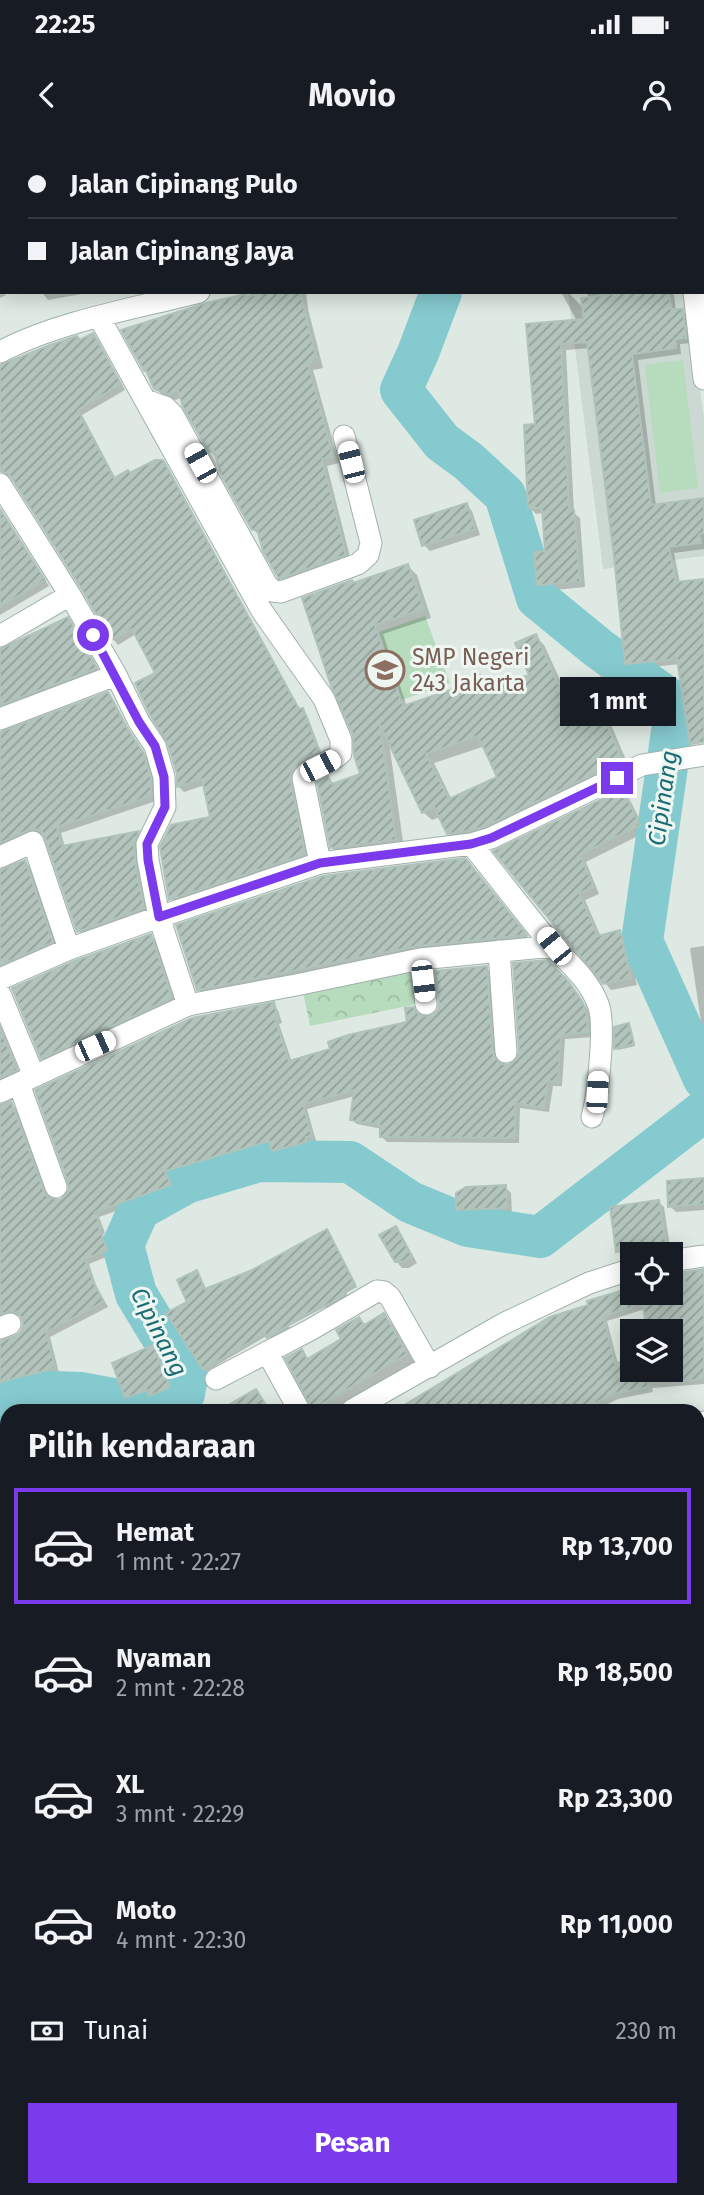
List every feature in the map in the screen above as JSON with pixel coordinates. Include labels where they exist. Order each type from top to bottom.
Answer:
[{"type":"street","points":[[314,140],[327,140]]},
{"type":"street","points":[[0,352],[16,344],[99,317],[191,294]]},
{"type":"street","points":[[694,294],[704,379]]},
{"type":"street","points":[[99,317],[262,611],[324,699],[341,740],[341,753],[308,771],[303,778],[320,863]]},
{"type":"street","points":[[145,400],[165,407],[173,415],[272,591],[281,592],[358,564],[368,555],[371,542],[344,436]]},
{"type":"street","points":[[0,484],[70,595],[139,722],[155,746],[164,777],[165,807],[147,844],[148,860],[159,917],[188,1005]]},
{"type":"street","points":[[0,636],[70,595]]},
{"type":"street","points":[[0,719],[116,676]]},
{"type":"street","points":[[0,979],[69,949],[320,863],[471,844],[491,838],[642,765],[699,756]]},
{"type":"street","points":[[0,857],[33,842],[69,949]]},
{"type":"street","points":[[471,844],[585,980],[600,1006],[597,1092],[592,1116]]},
{"type":"street","points":[[18,1084],[188,1005],[421,959],[554,946]]},
{"type":"street","points":[[499,951],[506,1052]]},
{"type":"street","points":[[421,959],[426,1004]]},
{"type":"street","points":[[0,994],[18,1084],[56,1187]]},
{"type":"street","points":[[683,1259],[704,1256]]},
{"type":"street","points":[[363,1404],[503,1324],[589,1283],[620,1273]]},
{"type":"street","points":[[216,1379],[377,1291],[390,1297],[430,1367]]},
{"type":"street","points":[[267,1352],[296,1404]]},
{"type":"shaded area","points":[[568,294],[687,294],[704,418],[704,556],[603,569]]},
{"type":"green space","points":[[683,360],[698,488],[660,493],[645,365]]},
{"type":"green space","points":[[425,616],[450,683],[402,700],[379,632]]},
{"type":"green space","points":[[414,965],[422,1003],[310,1026],[302,987]]},
{"type":"building","points":[[246,294],[247,297],[259,294],[300,294],[317,361],[308,363],[333,456],[322,459],[346,555],[279,579],[263,551],[257,529],[252,530],[222,477],[214,451],[209,452],[183,407],[178,390],[168,394],[154,389],[146,370],[144,371],[121,330],[206,303]]},
{"type":"building","points":[[612,294],[669,294],[671,309],[683,309],[686,338],[675,339],[676,348],[632,354],[651,505],[704,498],[704,533],[699,534],[701,543],[669,547],[676,582],[704,579],[704,742],[690,744],[677,659],[625,664],[587,342],[561,344],[569,510],[574,510],[580,582],[537,585],[534,552],[545,551],[542,508],[528,508],[524,425],[535,424],[526,324],[584,319],[581,298]]},
{"type":"building","points":[[93,333],[121,384],[78,410],[114,478],[155,460],[163,460],[299,709],[303,708],[319,751],[298,763],[290,776],[305,854],[169,900],[160,847],[171,825],[210,817],[202,779],[177,787],[177,774],[167,742],[135,683],[155,673],[132,629],[111,640],[11,477],[0,471],[0,365],[50,345],[77,336],[80,340]]},
{"type":"building","points":[[467,503],[475,529],[422,546],[414,520]]},
{"type":"building","points":[[0,509],[45,580],[0,607]]},
{"type":"building","points":[[408,564],[424,609],[375,625],[403,706],[459,687],[457,683],[480,675],[485,689],[529,675],[515,643],[536,634],[558,684],[573,678],[578,690],[603,676],[617,702],[601,710],[622,760],[486,826],[447,834],[434,807],[422,813],[380,725],[396,840],[330,848],[317,782],[328,776],[332,784],[360,774],[354,755],[353,735],[331,686],[302,598],[352,580],[353,583]],"holes":[[[478,736],[497,777],[449,799],[426,754]]]},
{"type":"building","points":[[68,617],[97,668],[0,705],[0,649]]},
{"type":"building","points":[[108,692],[143,752],[151,779],[151,796],[57,827],[62,846],[139,831],[134,844],[135,861],[144,908],[77,932],[42,832],[28,830],[0,843],[0,732]]},
{"type":"building","points":[[623,789],[640,825],[580,855],[594,887],[579,893],[598,936],[620,930],[631,978],[603,984],[493,851]]},
{"type":"building","points":[[465,858],[527,935],[417,946],[197,990],[176,925],[323,876]]},
{"type":"building","points":[[25,860],[53,942],[0,965],[0,870]]},
{"type":"building","points":[[151,934],[172,998],[41,1059],[12,988],[74,961]]},
{"type":"building","points":[[548,960],[582,1001],[587,1015],[588,1032],[561,1035],[558,1082],[548,1081],[544,1108],[515,1103],[515,1138],[380,1137],[380,1125],[350,1120],[354,1090],[303,1104],[312,1137],[306,1137],[306,1142],[272,1151],[269,1141],[165,1171],[171,1185],[95,1212],[107,1250],[85,1259],[104,1302],[46,1332],[55,1368],[0,1382],[0,1341],[21,1332],[23,1325],[18,1313],[11,1311],[0,1314],[0,1105],[11,1101],[44,1191],[48,1197],[60,1200],[69,1189],[68,1183],[35,1090],[192,1018],[274,1002],[278,1018],[275,1019],[289,1061],[330,1049],[328,1042],[348,1035],[407,1022],[405,1008],[414,1007],[422,1016],[433,1015],[438,1010],[439,1003],[435,971],[487,966],[493,1054],[500,1063],[508,1065],[517,1058],[519,1052],[513,963]]},
{"type":"building","points":[[629,1023],[634,1044],[614,1049],[614,1027]]},
{"type":"building","points":[[0,1028],[17,1070],[0,1078]]},
{"type":"building","points":[[704,1178],[704,1204],[668,1207],[667,1181]]},
{"type":"building","points":[[506,1185],[507,1208],[456,1210],[456,1193],[466,1187]]},
{"type":"building","points":[[659,1200],[666,1242],[620,1242],[620,1251],[616,1252],[610,1207]]},
{"type":"building","points":[[396,1226],[412,1257],[402,1262],[395,1262],[379,1235]]},
{"type":"building","points":[[327,1229],[355,1284],[344,1290],[346,1294],[267,1338],[265,1333],[203,1370],[166,1313],[187,1302],[177,1280],[197,1270],[205,1289],[252,1270]]},
{"type":"building","points":[[704,1269],[704,1379],[683,1381],[683,1319],[645,1319],[643,1305],[683,1305],[684,1272]]},
{"type":"building","points":[[620,1291],[620,1305],[632,1305],[633,1307],[603,1316],[615,1363],[620,1362],[620,1382],[648,1382],[649,1387],[613,1394],[594,1404],[406,1404],[550,1317],[588,1305],[587,1301]]},
{"type":"building","points":[[384,1313],[407,1354],[322,1404],[309,1404],[285,1358],[302,1349],[307,1359],[341,1339],[336,1330],[359,1317],[364,1325]]},
{"type":"building","points":[[153,1345],[170,1387],[149,1396],[147,1390],[125,1398],[112,1363]]},
{"type":"building","points":[[256,1389],[265,1404],[230,1404]]},
{"type":"waterway","name":"Cipinang","points":[[440,294],[401,390],[442,442],[468,461],[505,495],[537,598],[598,648],[676,704],[642,941],[704,1079]]},
{"type":"waterway","name":"Cipinang","points":[[173,1404],[184,1394],[187,1378],[136,1294],[123,1245],[139,1209],[186,1183],[259,1161],[350,1162],[410,1202],[468,1226],[540,1237],[704,1111]]},
{"type":"waterway","name":"Cipinang","points":[[8,1404],[26,1391],[80,1393],[140,1404]]},
{"type":"place","name":"SMP Negeri 243 Jakarta","points":[[385,670]]},
{"type":"route","points":[[93,635],[139,722],[155,746],[164,777],[165,807],[147,844],[159,917],[320,863],[471,844],[491,838],[617,778]]}]
